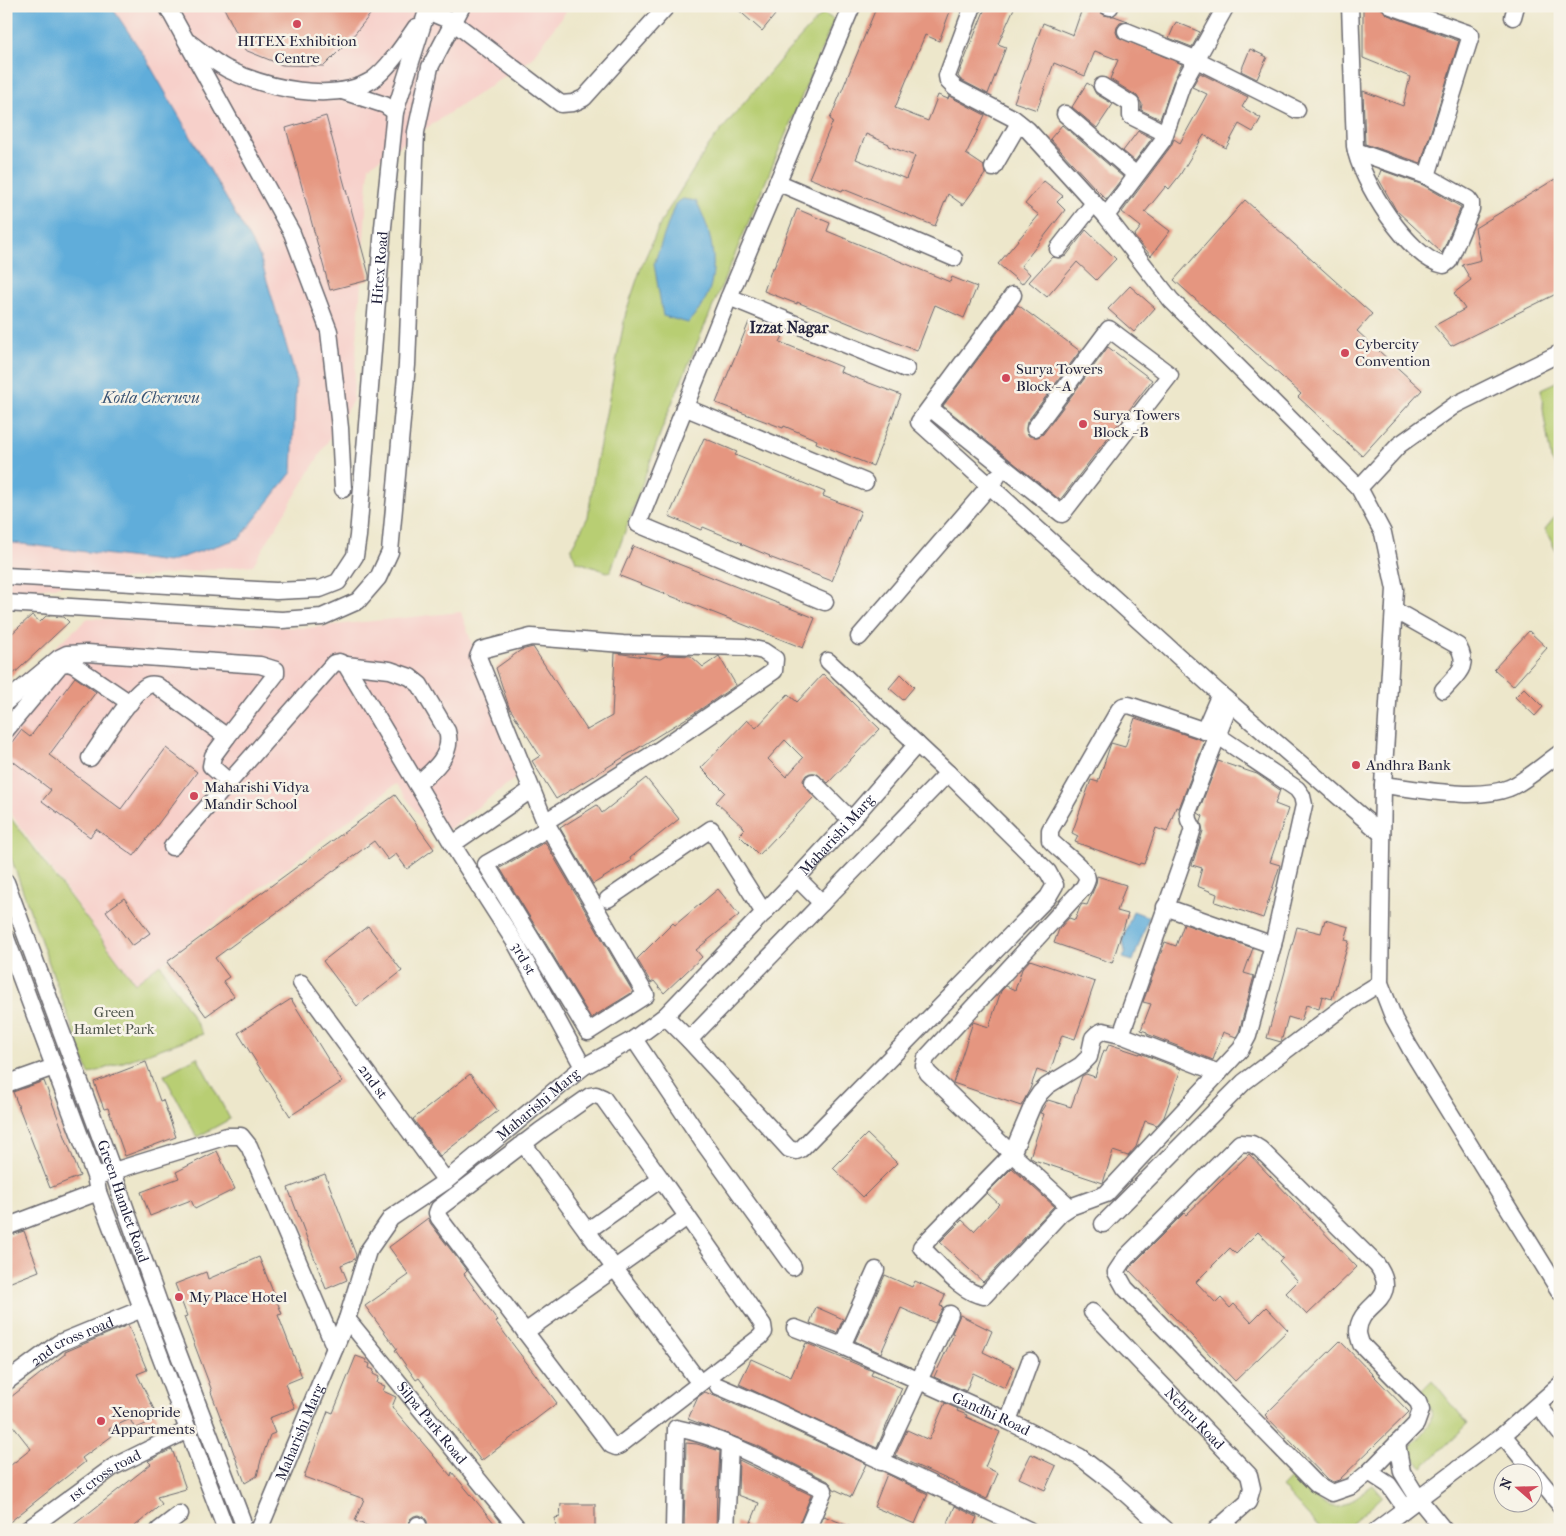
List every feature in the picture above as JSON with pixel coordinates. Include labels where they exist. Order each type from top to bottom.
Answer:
[{"type":"street","points":[[167,6],[292,232],[329,332],[340,428],[343,489]]},
{"type":"street","points":[[6,602],[282,620],[322,616],[358,601],[378,578],[390,552],[407,365],[416,132],[430,67],[462,6]]},
{"type":"street","points":[[184,38],[226,68],[257,82],[272,86],[318,92],[342,91],[373,79],[383,70],[429,8],[453,22],[561,104],[573,103],[584,98],[667,6]]},
{"type":"street","points":[[825,602],[638,524],[729,297],[852,6]]},
{"type":"street","points":[[973,6],[947,76],[948,81],[956,88],[1013,118],[1028,130],[1106,216],[1171,300],[1360,488],[1383,533],[1395,589],[1382,834],[1380,983],[1394,1019],[1410,1048],[1560,1292]]},
{"type":"street","points":[[1106,216],[1163,140],[1182,85],[1226,6]]},
{"type":"street","points":[[1350,6],[1356,151],[1358,159],[1373,190],[1392,221],[1412,247],[1427,258],[1444,265],[1449,261],[1471,209],[1471,203],[1468,198],[1427,176],[1356,151]]},
{"type":"street","points":[[1390,6],[1471,35],[1427,176]]},
{"type":"street","name":"Hitex Road","points":[[6,576],[276,591],[320,589],[338,582],[355,556],[358,536],[383,226],[395,112],[429,8]]},
{"type":"street","points":[[1126,31],[1195,59],[1297,110]]},
{"type":"street","points":[[1102,86],[1131,104],[1130,116],[1166,133]]},
{"type":"street","points":[[342,91],[385,105],[395,112]]},
{"type":"street","points":[[1064,114],[1136,175]]},
{"type":"street","points":[[993,168],[1019,123]]},
{"type":"street","points":[[777,182],[954,258]]},
{"type":"street","points":[[1058,249],[1094,204]]},
{"type":"street","points":[[383,226],[412,229]]},
{"type":"street","points":[[1013,295],[919,422],[994,482],[1225,698],[1382,834]]},
{"type":"street","points":[[729,297],[906,369]]},
{"type":"street","points":[[930,408],[1062,514],[1170,375],[1109,329],[1035,428]]},
{"type":"street","points":[[1360,488],[1399,445],[1454,405],[1560,353]]},
{"type":"street","points":[[684,407],[864,482]]},
{"type":"street","points":[[858,637],[994,482]]},
{"type":"street","points":[[1394,610],[1458,646],[1464,662],[1443,690]]},
{"type":"street","points":[[531,637],[623,644],[745,647],[763,652],[775,659],[774,670],[659,750],[545,822],[531,790],[508,728],[478,657],[481,650],[531,637]]},
{"type":"street","points":[[6,702],[59,658],[67,654],[87,653],[260,665],[274,668],[276,674],[213,756],[211,766],[229,782]]},
{"type":"street","points":[[665,1016],[789,1149],[801,1149],[1048,897],[1054,885],[1048,872],[948,773],[828,661]]},
{"type":"street","points":[[172,847],[334,663],[340,662],[346,665],[390,670],[410,677],[420,685],[449,739],[444,758],[435,770],[418,784]]},
{"type":"street","points":[[6,730],[61,664],[68,663],[74,665],[130,703]]},
{"type":"street","name":"3rd st","points":[[346,665],[456,849],[525,945],[583,1067]]},
{"type":"street","points":[[90,758],[130,703],[144,687],[151,684],[156,685],[226,737]]},
{"type":"street","points":[[1121,1035],[1193,828],[1188,812],[1211,733],[1225,698]]},
{"type":"street","points":[[1070,1207],[1012,1154],[928,1073],[924,1066],[926,1058],[1084,887],[1087,879],[1085,872],[1056,848],[1050,840],[1050,830],[1123,706],[1129,705],[1211,733],[1297,789],[1302,796],[1304,805],[1273,945],[1245,1043],[1219,1072],[1106,1194],[1070,1207],[1061,1213],[984,1296],[976,1295],[966,1290],[921,1247],[1012,1154],[1034,1102],[1040,1093],[1081,1065],[1089,1056],[1093,1038],[1102,1031],[1121,1035],[1219,1072]]},
{"type":"street","name":"Maharishi Marg","points":[[250,1525],[335,1348],[347,1319],[368,1250],[391,1218],[446,1181],[583,1067],[634,1039],[665,1016],[797,878],[917,744]]},
{"type":"street","points":[[1384,785],[1474,795],[1495,792],[1511,788],[1560,753]]},
{"type":"street","points":[[689,1040],[948,773]]},
{"type":"street","points":[[814,782],[850,820]]},
{"type":"street","points":[[456,849],[531,790]]},
{"type":"street","points":[[549,828],[646,995],[588,1032],[525,945],[486,864],[549,828]]},
{"type":"street","points":[[608,900],[711,829],[764,913]]},
{"type":"street","points":[[797,878],[822,903]]},
{"type":"street","name":"Green Hamlet Road","points":[[6,882],[113,1171],[120,1196],[159,1303],[250,1525]]},
{"type":"street","points":[[1165,907],[1273,945]]},
{"type":"street","points":[[7,943],[26,939]]},
{"type":"street","name":"Green Hamlet Road","points":[[7,943],[225,1529]]},
{"type":"street","name":"2nd st","points":[[301,983],[446,1181]]},
{"type":"street","points":[[1103,1224],[1244,1082],[1351,1001],[1380,983]]},
{"type":"street","points":[[634,1039],[703,1142],[793,1268]]},
{"type":"street","points":[[6,1084],[54,1067]]},
{"type":"street","points":[[596,1095],[603,1098],[763,1325],[764,1332],[760,1337],[699,1382],[620,1445],[611,1445],[437,1213],[439,1208],[518,1148],[590,1096],[596,1095]]},
{"type":"street","points":[[526,1115],[540,1131]]},
{"type":"street","points":[[6,1227],[96,1184],[113,1171],[227,1136],[241,1136],[249,1146],[335,1348]]},
{"type":"street","points":[[500,1136],[518,1148],[587,1231],[699,1382]]},
{"type":"street","points":[[1240,1143],[1252,1144],[1260,1150],[1377,1265],[1385,1276],[1385,1291],[1362,1319],[1358,1332],[1361,1344],[1418,1402],[1421,1410],[1416,1424],[1397,1443],[1369,1472],[1352,1486],[1332,1493],[1316,1484],[1125,1288],[1116,1272],[1126,1257],[1240,1143]]},
{"type":"street","points":[[587,1231],[661,1180]]},
{"type":"street","points":[[525,1332],[687,1217]]},
{"type":"street","points":[[842,1346],[876,1270]]},
{"type":"street","name":"2nd cross road","points":[[7,1381],[59,1343],[142,1310]]},
{"type":"street","name":"Nehru Road","points":[[1092,1312],[1249,1475],[1252,1488],[1248,1502],[1216,1530]]},
{"type":"street","points":[[882,1462],[950,1314]]},
{"type":"street","name":"Silpa Park Road","points":[[347,1319],[516,1526]]},
{"type":"street","name":"Gandhi Road","points":[[795,1328],[842,1346],[1008,1421],[1080,1457],[1115,1484],[1166,1530]]},
{"type":"street","points":[[1008,1421],[1030,1361]]},
{"type":"street","points":[[1377,1530],[1503,1435],[1560,1385]]},
{"type":"street","points":[[718,1386],[1029,1530]]},
{"type":"street","points":[[1538,1404],[1560,1433]]},
{"type":"street","points":[[674,1530],[676,1428],[730,1444],[824,1490],[807,1530]]},
{"type":"street","name":"1st cross road","points":[[28,1530],[113,1467],[188,1430]]},
{"type":"street","points":[[1503,1435],[1560,1505]]},
{"type":"street","points":[[1397,1443],[1402,1472],[1411,1503]]},
{"type":"street","points":[[726,1530],[730,1444]]},
{"type":"street","points":[[1369,1472],[1389,1485],[1444,1530]]},
{"type":"street","points":[[159,1530],[180,1514]]},
{"type":"street","points":[[225,1529],[235,1520],[250,1525]]},
{"type":"shaded area","points":[[6,6],[570,6],[531,59],[369,166],[353,400],[253,565],[6,592]]},
{"type":"shaded area","name":"Maharishi Vidya Mandir School","points":[[461,612],[518,776],[436,839],[396,784],[135,984],[6,807],[6,690],[88,618],[305,628]]},
{"type":"green space","points":[[823,13],[834,20],[667,415],[610,573],[576,561],[571,549],[588,517],[594,475],[626,312],[642,265],[662,220],[709,145],[786,53]]},
{"type":"green space","points":[[1560,380],[1560,474],[1551,459],[1541,389]]},
{"type":"green space","points":[[1560,511],[1560,559],[1545,529]]},
{"type":"green space","name":"Green Hamlet Park","points":[[6,812],[135,983],[160,964],[203,1034],[89,1074],[6,844]]},
{"type":"green space","points":[[197,1057],[230,1119],[197,1137],[164,1075]]},
{"type":"green space","points":[[1432,1380],[1468,1424],[1423,1467],[1406,1451],[1426,1430],[1430,1423],[1431,1409],[1428,1400],[1421,1391]]},
{"type":"green space","points":[[1294,1475],[1309,1492],[1330,1506],[1344,1505],[1373,1485],[1382,1496],[1345,1530],[1321,1530],[1282,1487]]},
{"type":"water","name":"Kotla Cheruvu","points":[[6,6],[111,6],[145,57],[260,257],[296,378],[292,472],[240,538],[168,562],[6,542]]},
{"type":"water","points":[[683,199],[696,201],[709,233],[713,256],[712,280],[709,291],[703,304],[688,323],[663,316],[654,264],[675,204]]},
{"type":"water","points":[[1133,911],[1149,917],[1133,961],[1123,958],[1125,951],[1123,939]]},
{"type":"building","name":"HITEX Exhibition Centre","points":[[223,6],[377,6],[349,41],[324,66],[282,65],[245,50]]},
{"type":"building","points":[[734,6],[766,6],[775,15],[762,31]]},
{"type":"building","points":[[877,6],[952,6],[939,41],[925,35],[895,108],[928,121],[938,95],[948,99],[949,96],[985,115],[966,154],[984,166],[985,174],[963,205],[948,194],[935,226],[843,189],[842,191],[809,178],[833,121],[830,119]],"holes":[[[866,134],[889,144],[888,146],[915,156],[906,179],[856,159]]]},
{"type":"building","points":[[986,6],[1015,6],[998,44],[1006,47],[988,94],[961,80],[958,76]]},
{"type":"building","points":[[1083,6],[1089,6],[1104,15],[1128,21],[1120,23],[1117,27],[1118,37],[1182,64],[1173,82],[1160,119],[1141,110],[1142,104],[1137,96],[1110,79],[1118,60],[1095,51],[1085,76],[1054,63],[1037,110],[1014,102],[1043,23],[1073,35]]},
{"type":"building","points":[[1363,6],[1373,6],[1382,9],[1388,15],[1459,41],[1421,163],[1365,144],[1363,91],[1403,106],[1410,77],[1363,58]]},
{"type":"building","points":[[1176,22],[1200,32],[1192,47],[1169,38]]},
{"type":"building","points":[[1250,49],[1267,57],[1257,79],[1241,71]]},
{"type":"building","points":[[1200,73],[1248,97],[1242,107],[1261,118],[1253,132],[1239,124],[1226,148],[1204,135],[1180,175],[1169,189],[1166,186],[1145,212],[1170,231],[1151,256],[1134,236],[1141,227],[1122,212],[1171,146],[1174,139],[1180,143],[1207,94],[1192,87]]},
{"type":"building","points":[[1087,83],[1092,86],[1096,94],[1113,104],[1097,128],[1072,107]]},
{"type":"building","points":[[326,116],[369,275],[369,280],[330,290],[286,128]]},
{"type":"building","points":[[1062,125],[1123,177],[1106,199],[1050,139]]},
{"type":"building","points":[[1138,131],[1152,138],[1135,161],[1123,151]]},
{"type":"building","points":[[1381,170],[1423,185],[1461,207],[1442,253],[1396,210],[1378,178]]},
{"type":"building","points":[[1555,179],[1560,188],[1560,292],[1451,346],[1434,326],[1465,309],[1454,293],[1471,280],[1462,265],[1481,260],[1475,228]]},
{"type":"building","points":[[1044,181],[1063,196],[1057,202],[1065,210],[1021,266],[1030,274],[1022,284],[998,264],[1039,215],[1025,204]]},
{"type":"building","points":[[1245,200],[1372,314],[1357,331],[1422,390],[1362,456],[1298,397],[1301,394],[1174,280]]},
{"type":"building","points":[[797,209],[830,223],[827,231],[950,282],[952,277],[977,287],[964,318],[935,305],[917,351],[797,302],[797,304],[764,291]]},
{"type":"building","points":[[1086,230],[1116,259],[1096,280],[1077,262],[1047,297],[1029,282],[1052,257],[1061,258],[1066,256]]},
{"type":"building","points":[[1130,286],[1155,308],[1134,332],[1108,309]]},
{"type":"building","points":[[1018,305],[1080,351],[1027,422],[1026,431],[1029,436],[1038,437],[1043,434],[1108,347],[1152,380],[1060,500],[943,406]]},
{"type":"building","points":[[749,322],[783,336],[780,342],[842,367],[840,372],[901,395],[873,466],[816,443],[817,440],[784,426],[783,428],[716,403]]},
{"type":"building","points":[[704,438],[737,452],[735,455],[825,492],[823,496],[861,511],[832,581],[769,557],[742,543],[703,527],[701,530],[669,516]]},
{"type":"building","points":[[633,546],[815,618],[803,648],[620,576]]},
{"type":"building","points":[[32,615],[40,622],[46,616],[64,617],[69,622],[6,681],[6,639]]},
{"type":"building","points":[[1529,631],[1547,648],[1513,686],[1494,669]]},
{"type":"building","points":[[533,647],[587,730],[612,716],[615,653],[660,659],[668,655],[691,656],[703,667],[719,656],[736,685],[698,711],[556,799],[532,761],[540,756],[509,707],[496,668],[521,650]]},
{"type":"building","points":[[823,674],[880,729],[828,783],[816,773],[806,775],[803,780],[804,785],[814,797],[759,855],[739,835],[745,829],[716,802],[725,792],[701,768],[747,720],[756,728],[788,694],[797,702]],"holes":[[[785,740],[803,758],[786,777],[768,759]]]},
{"type":"building","points":[[901,674],[914,687],[903,700],[889,688]]},
{"type":"building","points":[[75,677],[96,692],[49,755],[121,809],[166,748],[197,772],[134,856],[96,829],[90,837],[42,801],[51,790],[6,756],[6,750],[21,730],[30,737]]},
{"type":"building","points":[[1524,688],[1543,707],[1535,716],[1515,697]]},
{"type":"building","points":[[1135,718],[1205,741],[1179,808],[1176,807],[1167,832],[1156,828],[1144,864],[1140,863],[1139,865],[1075,842],[1078,836],[1072,833],[1091,780],[1098,782],[1111,743],[1125,747]]},
{"type":"building","points":[[1218,761],[1257,774],[1280,790],[1275,804],[1288,809],[1270,862],[1280,865],[1263,918],[1215,902],[1217,894],[1197,886],[1202,868],[1192,865],[1203,831],[1201,822],[1203,816],[1198,813]]},
{"type":"building","points":[[646,778],[679,819],[630,858],[631,861],[593,884],[560,828],[597,805],[602,813]]},
{"type":"building","points":[[395,795],[434,849],[407,869],[396,854],[388,860],[374,841],[215,958],[229,977],[223,981],[234,996],[206,1016],[167,962]]},
{"type":"building","points":[[545,842],[633,992],[591,1018],[500,868]]},
{"type":"building","points":[[1097,876],[1126,885],[1117,911],[1128,914],[1112,963],[1054,943],[1059,929],[1069,918],[1075,920],[1082,904],[1087,905],[1096,884]]},
{"type":"building","points":[[718,889],[739,915],[696,950],[702,957],[664,993],[654,981],[651,983],[637,959],[673,923],[675,925]]},
{"type":"building","points":[[124,898],[150,933],[132,946],[106,911]]},
{"type":"building","points":[[1325,920],[1349,927],[1345,940],[1349,941],[1332,999],[1322,996],[1319,1009],[1306,1005],[1301,1021],[1288,1017],[1281,1042],[1267,1038],[1297,927],[1321,933]]},
{"type":"building","points":[[1184,924],[1253,948],[1244,973],[1254,976],[1239,1032],[1236,1037],[1223,1032],[1213,1060],[1141,1030],[1151,1004],[1143,1002],[1165,942],[1176,946]]},
{"type":"building","points":[[368,926],[402,971],[357,1006],[323,961]]},
{"type":"building","points":[[1030,960],[1095,982],[1075,1039],[1062,1035],[1050,1072],[1048,1074],[1037,1070],[1021,1106],[953,1083],[973,1022],[989,1027],[1001,991],[1006,986],[1015,990],[1022,969]]},
{"type":"building","points":[[291,999],[342,1082],[290,1116],[238,1033]]},
{"type":"building","points":[[1109,1044],[1140,1053],[1181,1069],[1164,1117],[1157,1125],[1145,1121],[1136,1147],[1128,1156],[1113,1151],[1103,1183],[1030,1157],[1044,1114],[1040,1113],[1048,1100],[1071,1107],[1082,1076],[1086,1074],[1095,1077],[1104,1050],[1106,1051]]},
{"type":"building","points":[[146,1062],[160,1101],[163,1100],[176,1137],[125,1156],[108,1108],[104,1109],[94,1082]]},
{"type":"building","points":[[470,1074],[498,1111],[440,1156],[413,1119]]},
{"type":"building","points":[[44,1081],[80,1176],[50,1188],[13,1092]]},
{"type":"building","points":[[867,1134],[897,1163],[863,1197],[833,1168]]},
{"type":"building","points":[[217,1151],[235,1189],[195,1209],[191,1200],[150,1216],[141,1192],[179,1178],[176,1172]]},
{"type":"building","points":[[1249,1154],[1357,1267],[1307,1315],[1286,1293],[1298,1281],[1279,1261],[1283,1258],[1258,1232],[1236,1254],[1230,1248],[1196,1282],[1216,1303],[1221,1298],[1230,1308],[1234,1304],[1251,1322],[1266,1307],[1288,1330],[1235,1381],[1129,1270],[1184,1213],[1186,1215]]},
{"type":"building","points":[[1012,1168],[1054,1206],[983,1282],[940,1242],[962,1220],[974,1231],[999,1204],[987,1193]]},
{"type":"building","points":[[325,1174],[356,1255],[355,1259],[341,1265],[347,1280],[326,1289],[288,1188]]},
{"type":"building","points":[[428,1218],[467,1271],[464,1274],[498,1321],[496,1322],[557,1403],[481,1461],[419,1378],[416,1380],[395,1350],[397,1349],[365,1306],[409,1275],[389,1247]]},
{"type":"building","points":[[24,1231],[39,1271],[6,1284],[6,1237]]},
{"type":"building","points":[[259,1257],[282,1314],[278,1315],[302,1377],[285,1384],[295,1408],[269,1418],[275,1433],[270,1435],[257,1476],[245,1483],[184,1317],[187,1316],[175,1284],[206,1272],[208,1279]]},
{"type":"building","points":[[885,1275],[912,1287],[915,1281],[945,1295],[940,1306],[943,1307],[935,1323],[901,1308],[881,1353],[855,1341]]},
{"type":"building","points":[[816,1307],[843,1319],[837,1333],[810,1323]]},
{"type":"building","points":[[960,1315],[992,1331],[983,1352],[1014,1367],[1005,1388],[973,1373],[966,1391],[934,1377],[954,1334],[952,1333]]},
{"type":"building","points":[[128,1325],[147,1370],[137,1374],[158,1418],[135,1429],[130,1419],[109,1429],[112,1436],[82,1458],[85,1462],[6,1525],[6,1469],[31,1449],[6,1417],[6,1401],[65,1354],[65,1352]]},
{"type":"building","points":[[1340,1341],[1409,1412],[1339,1480],[1333,1482],[1326,1478],[1265,1415]]},
{"type":"building","points":[[806,1343],[873,1371],[871,1375],[902,1388],[877,1448],[739,1384],[751,1359],[791,1377]]},
{"type":"building","points":[[356,1356],[367,1360],[366,1362],[370,1364],[369,1368],[374,1370],[373,1374],[379,1377],[377,1383],[385,1386],[383,1391],[396,1397],[392,1407],[451,1476],[452,1472],[500,1530],[428,1530],[427,1521],[419,1515],[410,1519],[407,1530],[378,1530],[355,1521],[364,1499],[304,1477],[328,1411],[333,1413]]},
{"type":"building","points":[[705,1392],[765,1417],[866,1464],[851,1497],[834,1489],[828,1481],[756,1445],[688,1419],[698,1397]]},
{"type":"building","points":[[945,1403],[967,1415],[966,1417],[1000,1432],[985,1467],[998,1473],[987,1499],[895,1456],[907,1430],[929,1440]]},
{"type":"building","points":[[686,1443],[697,1444],[720,1451],[716,1530],[684,1530]]},
{"type":"building","points":[[172,1449],[186,1489],[157,1497],[162,1504],[130,1530],[67,1530],[151,1464],[148,1461]]},
{"type":"building","points":[[1031,1454],[1056,1466],[1045,1490],[1019,1478]]},
{"type":"building","points":[[739,1460],[811,1495],[797,1530],[736,1530],[736,1522],[749,1527],[759,1503],[738,1495]]},
{"type":"building","points":[[887,1474],[928,1494],[915,1524],[874,1507]]},
{"type":"building","points":[[561,1504],[595,1504],[595,1530],[556,1530],[555,1518],[560,1517]]},
{"type":"building","points":[[955,1506],[977,1517],[972,1530],[945,1530]]},
{"type":"building","points":[[824,1516],[856,1529],[856,1530],[818,1530]]},
{"type":"place","name":"HITEX Exhibition Centre","points":[[297,24]]},
{"type":"place","name":"Cybercity Convention","points":[[1345,353]]},
{"type":"place","name":"Surya Towers Block - A","points":[[1006,378]]},
{"type":"place","name":"Surya Towers Block - B","points":[[1083,424]]},
{"type":"place","name":"Andhra Bank","points":[[1356,765]]},
{"type":"place","name":"Maharishi Vidya Mandir School","points":[[194,796]]},
{"type":"place","name":"My Place Hotel","points":[[179,1297]]},
{"type":"place","name":"Xenopride Appartments","points":[[101,1421]]},
{"type":"district","name":"Izzat Nagar","points":[[789,327]]}]
